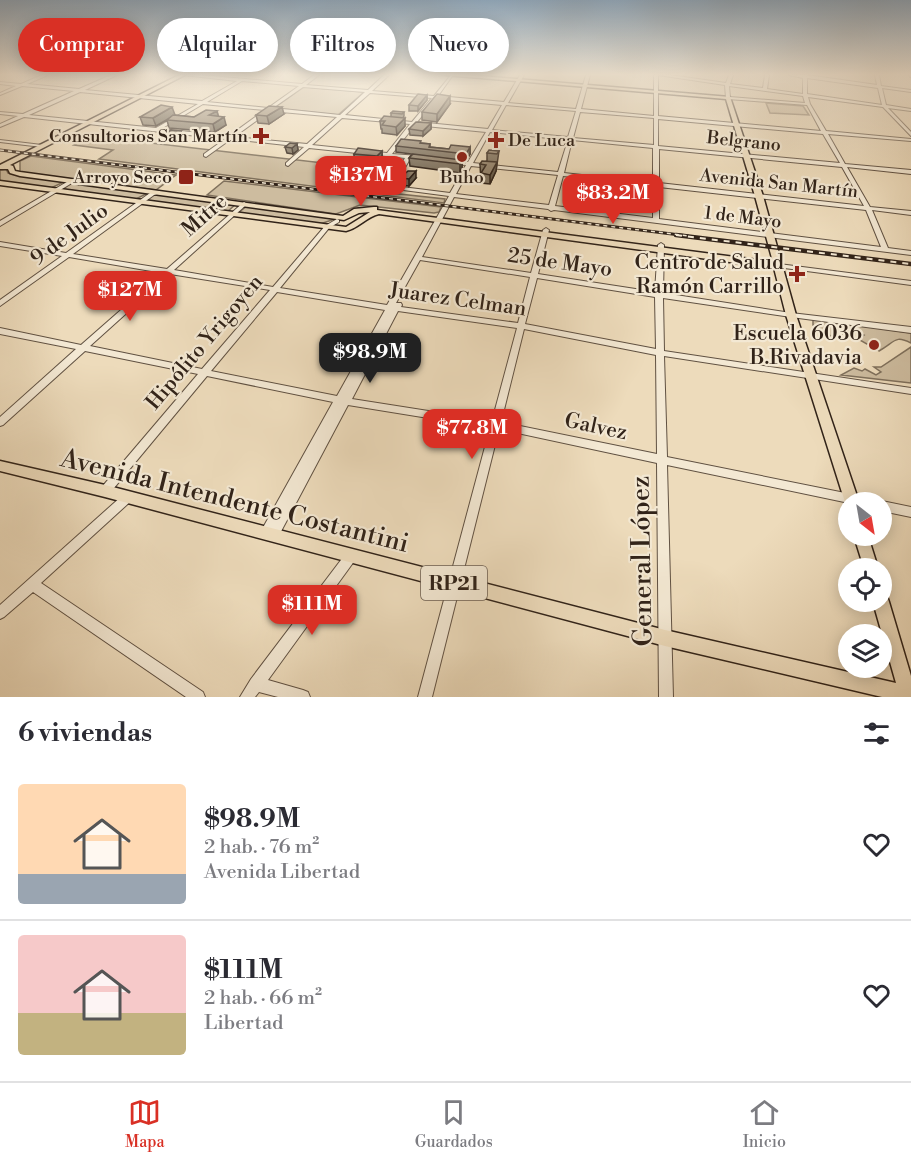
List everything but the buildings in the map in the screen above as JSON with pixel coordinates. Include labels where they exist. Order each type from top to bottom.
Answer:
[{"type":"main road","points":[[120,108],[5,164],[16,173],[343,219],[379,212],[777,263]]},
{"type":"main road","points":[[732,108],[759,196],[791,315],[848,492]]},
{"type":"main road","points":[[0,183],[327,227],[343,219]]},
{"type":"main road","points":[[343,219],[354,228],[364,216]]},
{"type":"main road","name":"Avenida Intendente Costantini","points":[[0,466],[105,491],[665,638],[909,696]]},
{"type":"main road","points":[[884,612],[909,696]]},
{"type":"street","points":[[0,126],[43,108]]},
{"type":"street","points":[[158,130],[195,108]]},
{"type":"street","name":"Belgrano","points":[[245,108],[911,172]]},
{"type":"street","points":[[206,155],[272,108]]},
{"type":"street","points":[[288,164],[350,108]]},
{"type":"street","points":[[388,155],[426,108]]},
{"type":"street","points":[[269,534],[454,197],[472,169],[471,164],[503,108]]},
{"type":"street","points":[[543,108],[911,138]]},
{"type":"street","points":[[551,208],[581,108]]},
{"type":"street","points":[[656,108],[656,221]]},
{"type":"street","points":[[810,108],[868,208],[885,249]]},
{"type":"street","points":[[885,108],[911,138]]},
{"type":"street","points":[[894,108],[911,110]]},
{"type":"street","points":[[0,113],[429,160]]},
{"type":"street","points":[[0,141],[42,146]]},
{"type":"street","name":"1 de Mayo","points":[[408,157],[389,186],[392,189],[911,253]]},
{"type":"street","name":"Avenida San Martín","points":[[440,161],[911,213]]},
{"type":"street","points":[[0,224],[74,180]]},
{"type":"street","name":"9 de Julio","points":[[0,304],[158,192]]},
{"type":"street","name":"Mitre","points":[[0,422],[244,204]]},
{"type":"street","name":"Hipólito Yrigoyen","points":[[105,491],[327,227]]},
{"type":"street","points":[[426,697],[546,232]]},
{"type":"street","name":"Juarez Celman","points":[[0,244],[393,308],[521,326],[660,353],[911,391]]},
{"type":"street","name":"General López","points":[[661,247],[659,294],[666,697]]},
{"type":"street","name":"25 de Mayo","points":[[420,259],[791,315],[911,330]]},
{"type":"street","points":[[777,263],[911,283]]},
{"type":"street","name":"Galvez","points":[[0,332],[343,400],[496,425],[838,498]]},
{"type":"street","points":[[0,613],[127,498]]},
{"type":"street","points":[[892,508],[911,512]]},
{"type":"street","points":[[246,697],[351,555]]},
{"type":"street","points":[[32,584],[198,697]]},
{"type":"street","points":[[256,684],[303,697]]},
{"type":"shaded area","points":[[275,108],[346,108],[338,115]]},
{"type":"shaded area","points":[[768,108],[804,108],[809,115],[770,113]]},
{"type":"shaded area","points":[[91,136],[367,168],[356,182],[384,185],[380,189],[381,192],[445,199],[444,203],[99,159],[113,150],[74,145]]},
{"type":"shaded area","points":[[31,156],[176,175],[156,190],[20,172],[20,161]]},
{"type":"shaded area","points":[[6,169],[8,173],[66,181],[51,188],[0,182],[0,170]]},
{"type":"shaded area","points":[[224,181],[441,207],[439,212],[434,213],[360,205],[336,214],[207,195]]},
{"type":"shaded area","points":[[73,182],[146,194],[134,200],[63,189]]},
{"type":"shaded area","points":[[154,194],[236,204],[227,212],[146,201]]},
{"type":"shaded area","points":[[247,206],[335,219],[320,224],[238,213]]},
{"type":"shaded area","points":[[813,319],[911,333],[911,343],[898,339],[879,351],[858,339],[864,335],[852,329],[834,338],[813,325]]},
{"type":"shaded area","points":[[911,347],[911,383],[841,375],[854,368],[862,371],[865,369],[876,375],[881,372],[874,367],[881,367]]},
{"type":"railway","points":[[0,150],[688,236]]},
{"type":"railway","points":[[676,235],[911,264]]},
{"type":"place","name":"Consultorios San Martín","points":[[261,136]]},
{"type":"place","name":"De Luca","points":[[496,140]]},
{"type":"place","name":"Buho","points":[[462,157]]},
{"type":"place","name":"Arroyo Seco","points":[[186,177]]},
{"type":"place","name":"Centro de Salud Ramón Carrillo","points":[[797,274]]},
{"type":"place","name":"Escuela 6036 B.Rivadavia","points":[[874,345]]}]
